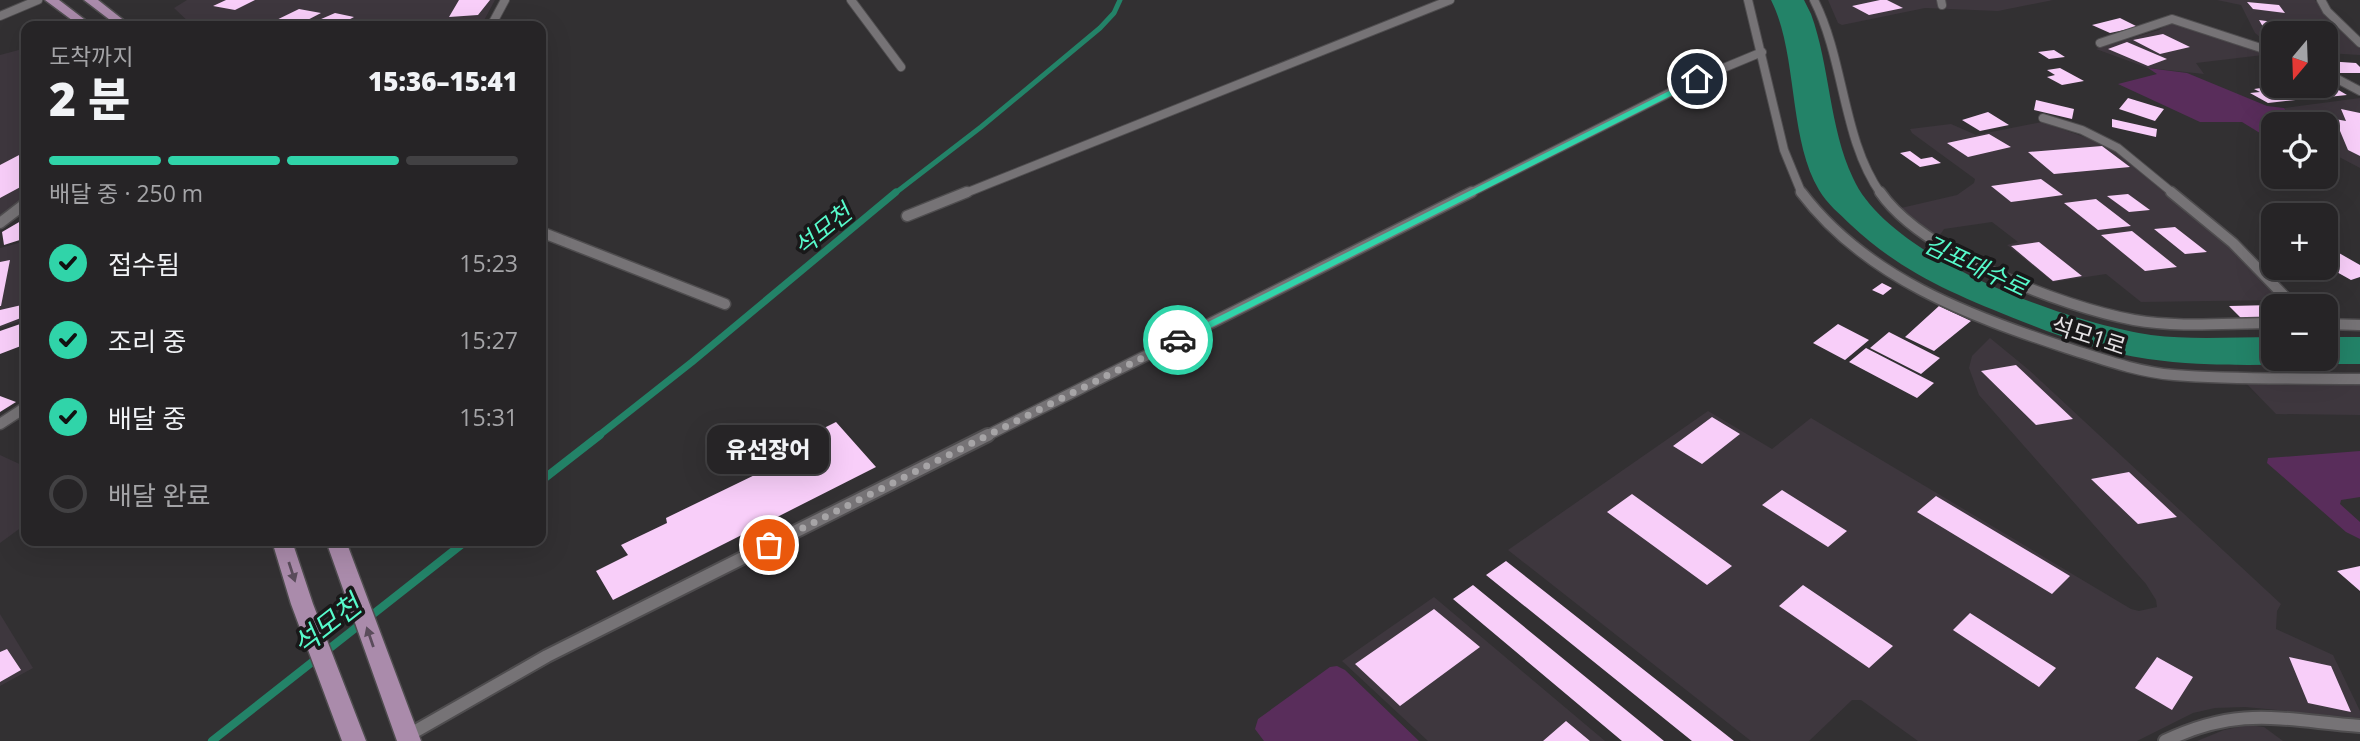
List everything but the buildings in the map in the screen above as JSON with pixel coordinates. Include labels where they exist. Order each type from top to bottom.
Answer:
[{"type":"main road","points":[[51,0],[80,21]]},
{"type":"main road","points":[[90,0],[118,21]]},
{"type":"main road","points":[[284,546],[302,604],[351,732]]},
{"type":"main road","points":[[339,546],[408,739]]},
{"type":"lane","points":[[0,16],[38,0]]},
{"type":"lane","points":[[494,21],[505,0]]},
{"type":"lane","points":[[851,0],[901,66]]},
{"type":"lane","points":[[907,216],[1450,0]]},
{"type":"lane","name":"석모1로","points":[[1748,0],[1784,150],[1798,188],[1822,220],[1892,275],[1917,289],[2059,347],[2150,372],[2209,377],[2360,379]]},
{"type":"lane","points":[[1814,0],[1827,24],[1854,134],[1870,179],[1881,196],[1939,244],[1985,270],[2117,317],[2159,323],[2261,323]]},
{"type":"lane","points":[[2321,0],[2327,11],[2360,43]]},
{"type":"lane","points":[[2100,43],[2172,19],[2191,23],[2261,48]]},
{"type":"lane","points":[[408,739],[547,656],[1697,79],[1762,52]]},
{"type":"lane","points":[[2338,79],[2360,91]]},
{"type":"lane","points":[[2043,118],[2097,136],[2124,153],[2233,243],[2282,294]]},
{"type":"lane","points":[[0,223],[21,207]]},
{"type":"lane","points":[[546,234],[725,303]]},
{"type":"lane","points":[[2338,324],[2360,324]]},
{"type":"lane","points":[[0,424],[21,410]]},
{"type":"lane","points":[[2165,741],[2188,728],[2243,715],[2360,726]]},
{"type":"shaded area","points":[[187,0],[495,0],[484,21],[188,21],[174,8]]},
{"type":"shaded area","points":[[1771,0],[1804,0],[1817,34],[1839,138],[1853,178],[1873,208],[1903,235],[1941,260],[1984,282],[2074,317],[2151,335],[2261,337],[2261,365],[2174,362],[2115,353],[2083,344],[1974,302],[1890,257],[1830,204],[1819,190],[1809,169],[1797,121],[1780,21]]},
{"type":"shaded area","points":[[1828,0],[2053,0],[1998,11],[1925,8],[1842,25],[1838,23]]},
{"type":"shaded area","points":[[2217,0],[2315,0],[2330,21],[2261,21],[2261,38],[2255,33],[2241,5]]},
{"type":"shaded area","points":[[2172,21],[2261,51],[2261,55],[2196,63],[2204,74],[2148,68],[2096,49],[2159,30]]},
{"type":"shaded area","points":[[2338,28],[2360,48],[2360,55],[2338,54]]},
{"type":"shaded area","points":[[21,49],[21,201],[0,216],[0,55]]},
{"type":"shaded area","points":[[2148,68],[2187,73],[2267,106],[2284,108],[2287,112],[2261,112],[2261,134],[2242,122],[2200,122],[2118,84],[2157,74]]},
{"type":"shaded area","points":[[2360,98],[2360,168],[2338,156],[2338,112],[2287,112],[2284,108]]},
{"type":"shaded area","points":[[2042,122],[2107,145],[2216,234],[2275,294],[2261,294],[2261,300],[2141,302],[2106,274],[2053,282],[2007,245],[2018,242],[1992,222],[1944,229],[1938,238],[1901,208],[1957,195],[1974,183],[1975,179],[1910,129],[1951,124],[1976,135]]},
{"type":"shaded area","points":[[21,242],[21,321],[0,328],[0,248]]},
{"type":"shaded area","points":[[2338,337],[2360,337],[2360,364],[2338,364]]},
{"type":"shaded area","points":[[1990,338],[2029,370],[2281,604],[2277,611],[2276,629],[2333,655],[2360,711],[2360,718],[2245,707],[2215,708],[2193,713],[2137,741],[1918,741],[1861,700],[1852,700],[1809,741],[1751,741],[1508,550],[1708,411],[1772,449],[1811,418],[2131,609],[2139,611],[2157,607],[2156,600],[2146,584],[1979,395],[1969,368],[1972,356]]},
{"type":"shaded area","points":[[2246,383],[2360,384],[2360,415],[2276,414]]},
{"type":"shaded area","points":[[2360,451],[2360,497],[2341,500],[2340,504],[2360,522],[2360,539],[2346,532],[2267,463],[2268,458]]},
{"type":"shaded area","points":[[0,455],[21,465],[21,528],[0,543]]},
{"type":"shaded area","points":[[1434,597],[1605,741],[1428,741],[1342,661]]},
{"type":"shaded area","points":[[0,614],[33,668],[0,686]]},
{"type":"shaded area","points":[[1337,666],[1345,670],[1419,741],[1264,741],[1255,729],[1258,719],[1330,667]]},
{"type":"shaded area","points":[[2248,725],[2264,727],[2283,741],[2197,741],[2224,730]]},
{"type":"waterway","name":"석모천","points":[[894,194],[981,127],[1100,28],[1114,13],[1120,0]]},
{"type":"waterway","name":"석모천","points":[[597,437],[692,362],[896,192]]},
{"type":"waterway","name":"석모천","points":[[546,477],[600,435]]},
{"type":"waterway","name":"석모천","points":[[212,741],[460,546]]},
{"type":"way so far","points":[[769,545],[1178,340]]},
{"type":"place","name":"유선장어","points":[[769,545]]},
{"type":"route","points":[[1178,340],[1697,79]]},
{"type":"water label","name":"김포대수로","points":[[1976,265]]}]
